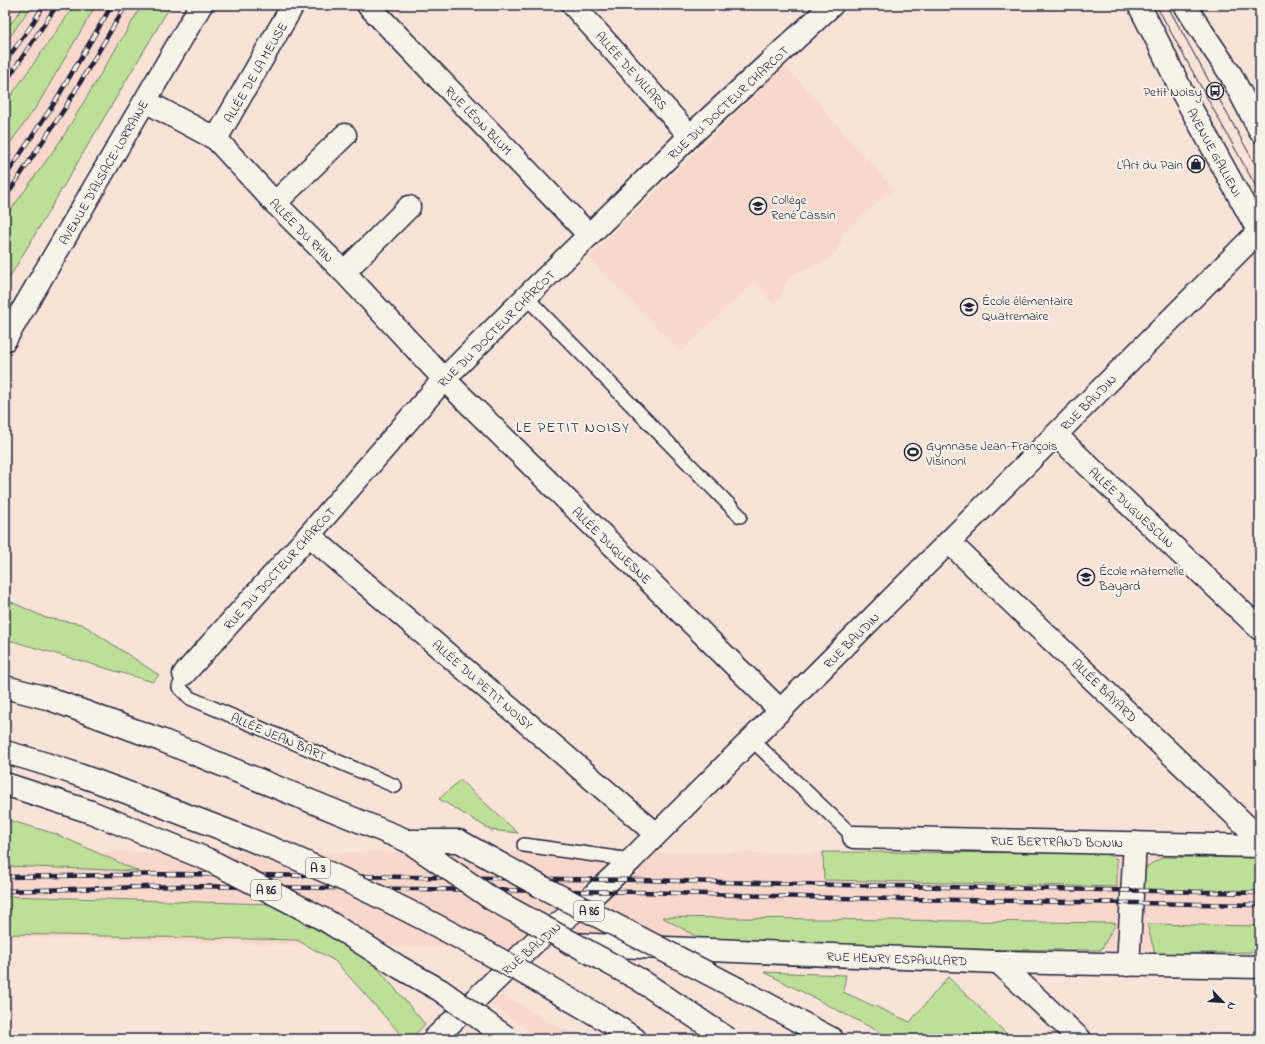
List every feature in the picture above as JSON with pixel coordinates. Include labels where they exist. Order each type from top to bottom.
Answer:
[{"type":"main road","name":"AVENUE D'ALSACE-LORRAINE","points":[[5,340],[201,5]]},
{"type":"main road","name":"ALLÉE DE LA MEUSE","points":[[216,139],[293,5]]},
{"type":"main road","name":"RUE LÉON BLUM","points":[[368,5],[589,235]]},
{"type":"main road","name":"ALLÉE DE VILLARS","points":[[573,5],[690,136]]},
{"type":"main road","name":"RUE DU DOCTEUR CHARCOT","points":[[184,674],[309,535],[444,380],[690,136],[832,5]]},
{"type":"main road","name":"AVENUE GALLIENI","points":[[1139,5],[1181,90],[1259,232]]},
{"type":"main road","points":[[1185,5],[1231,76],[1260,131]]},
{"type":"main road","name":"ALLÉE DU RHIN","points":[[145,100],[216,139],[275,203],[344,272],[444,380]]},
{"type":"main road","points":[[275,203],[345,135]]},
{"type":"main road","points":[[344,272],[409,206]]},
{"type":"main road","name":"RUE BAUDIN","points":[[434,1039],[535,942],[586,902],[631,860],[1259,232]]},
{"type":"main road","name":"ALLÉE DUQUESNE","points":[[444,380],[780,710]]},
{"type":"main road","name":"ALLÉE DUGUESCLIN","points":[[1056,435],[1260,629]]},
{"type":"main road","name":"ALLÉE DU PETIT NOISY","points":[[309,535],[656,834]]},
{"type":"main road","name":"ALLÉE BAYARD","points":[[949,542],[1260,839]]},
{"type":"main road","points":[[5,687],[47,698],[162,740],[408,841],[492,899],[640,980],[728,1039]]},
{"type":"main road","name":"A 3","points":[[5,752],[123,791],[221,828],[311,865],[428,920],[540,981],[635,1039]]},
{"type":"main road","name":"A 86","points":[[5,784],[90,812],[209,860],[327,921],[400,967],[440,990],[507,1038]]},
{"type":"main road","name":"RUE BERTRAND BONIN","points":[[854,837],[1260,846]]},
{"type":"main road","name":"A 86","points":[[408,841],[459,841],[540,886],[832,1039]]},
{"type":"main road","points":[[1128,964],[1135,843]]},
{"type":"main road","name":"RUE HENRY ESPAULLARD","points":[[535,942],[998,962],[1260,967]]},
{"type":"main road","points":[[998,962],[1080,1039]]},
{"type":"lane","points":[[526,297],[740,516]]},
{"type":"lane","name":"ALLÉE JEAN BART","points":[[184,674],[179,687],[190,698],[395,786]]},
{"type":"lane","points":[[751,739],[854,837]]},
{"type":"lane","points":[[524,844],[631,860]]},
{"type":"shaded area","points":[[5,5],[171,5],[5,285]]},
{"type":"shaded area","name":"Collège René Cassin","points":[[785,65],[893,189],[844,232],[836,253],[821,263],[799,271],[790,277],[784,287],[781,298],[774,304],[754,282],[681,352],[588,258]]},
{"type":"shaded area","points":[[5,852],[1103,853],[1260,855],[1260,950],[319,946],[5,937]]},
{"type":"shaded area","points":[[502,994],[580,1039],[539,1039],[492,1004]]},
{"type":"green space","points":[[25,5],[32,5],[5,44],[5,31]]},
{"type":"green space","points":[[75,5],[96,5],[37,106],[5,150],[5,104]]},
{"type":"green space","points":[[142,5],[171,5],[5,285],[5,218],[61,140]]},
{"type":"green space","points":[[5,599],[46,618],[82,624],[159,675],[153,682],[5,639]]},
{"type":"green space","points":[[460,780],[518,833],[491,830],[439,799]]},
{"type":"green space","points":[[5,819],[56,834],[138,871],[5,866]]},
{"type":"green space","points":[[823,852],[1103,853],[1117,859],[1117,887],[824,880]]},
{"type":"green space","points":[[1163,857],[1260,858],[1260,892],[1142,891],[1146,867]]},
{"type":"green space","points":[[5,896],[269,904],[369,958],[425,1024],[411,1039],[405,1039],[335,961],[297,940],[5,934]]},
{"type":"green space","points":[[662,917],[1116,923],[1101,950],[716,948]]},
{"type":"green space","points":[[1147,924],[1260,926],[1260,952],[1155,954]]},
{"type":"green space","points":[[764,972],[846,975],[843,992],[910,1022],[948,977],[1012,1039],[893,1039]]},
{"type":"tram line","points":[[1156,5],[1260,194]]},
{"type":"tram line","points":[[1167,5],[1260,173]]},
{"type":"railway","points":[[5,62],[44,5]]},
{"type":"railway","points":[[5,83],[57,5]]},
{"type":"railway","points":[[5,177],[53,105],[112,5]]},
{"type":"railway","points":[[5,198],[65,108],[126,5]]},
{"type":"railway","points":[[5,877],[177,874],[641,880],[1260,893]]},
{"type":"railway","points":[[5,891],[179,886],[641,892],[836,898],[1260,905]]},
{"type":"place","name":"Petit Noisy","points":[[1215,91]]},
{"type":"place","name":"L’Art du Pain","points":[[1196,164]]},
{"type":"place","name":"Collège René Cassin","points":[[758,206]]},
{"type":"place","name":"École élémentaire Quatremaire","points":[[969,307]]},
{"type":"place","name":"Gymnase Jean-François Visinoni","points":[[913,452]]},
{"type":"place","name":"École maternelle Bayard","points":[[1086,577]]},
{"type":"district","name":"LE PETIT NOISY","points":[[573,427]]}]
